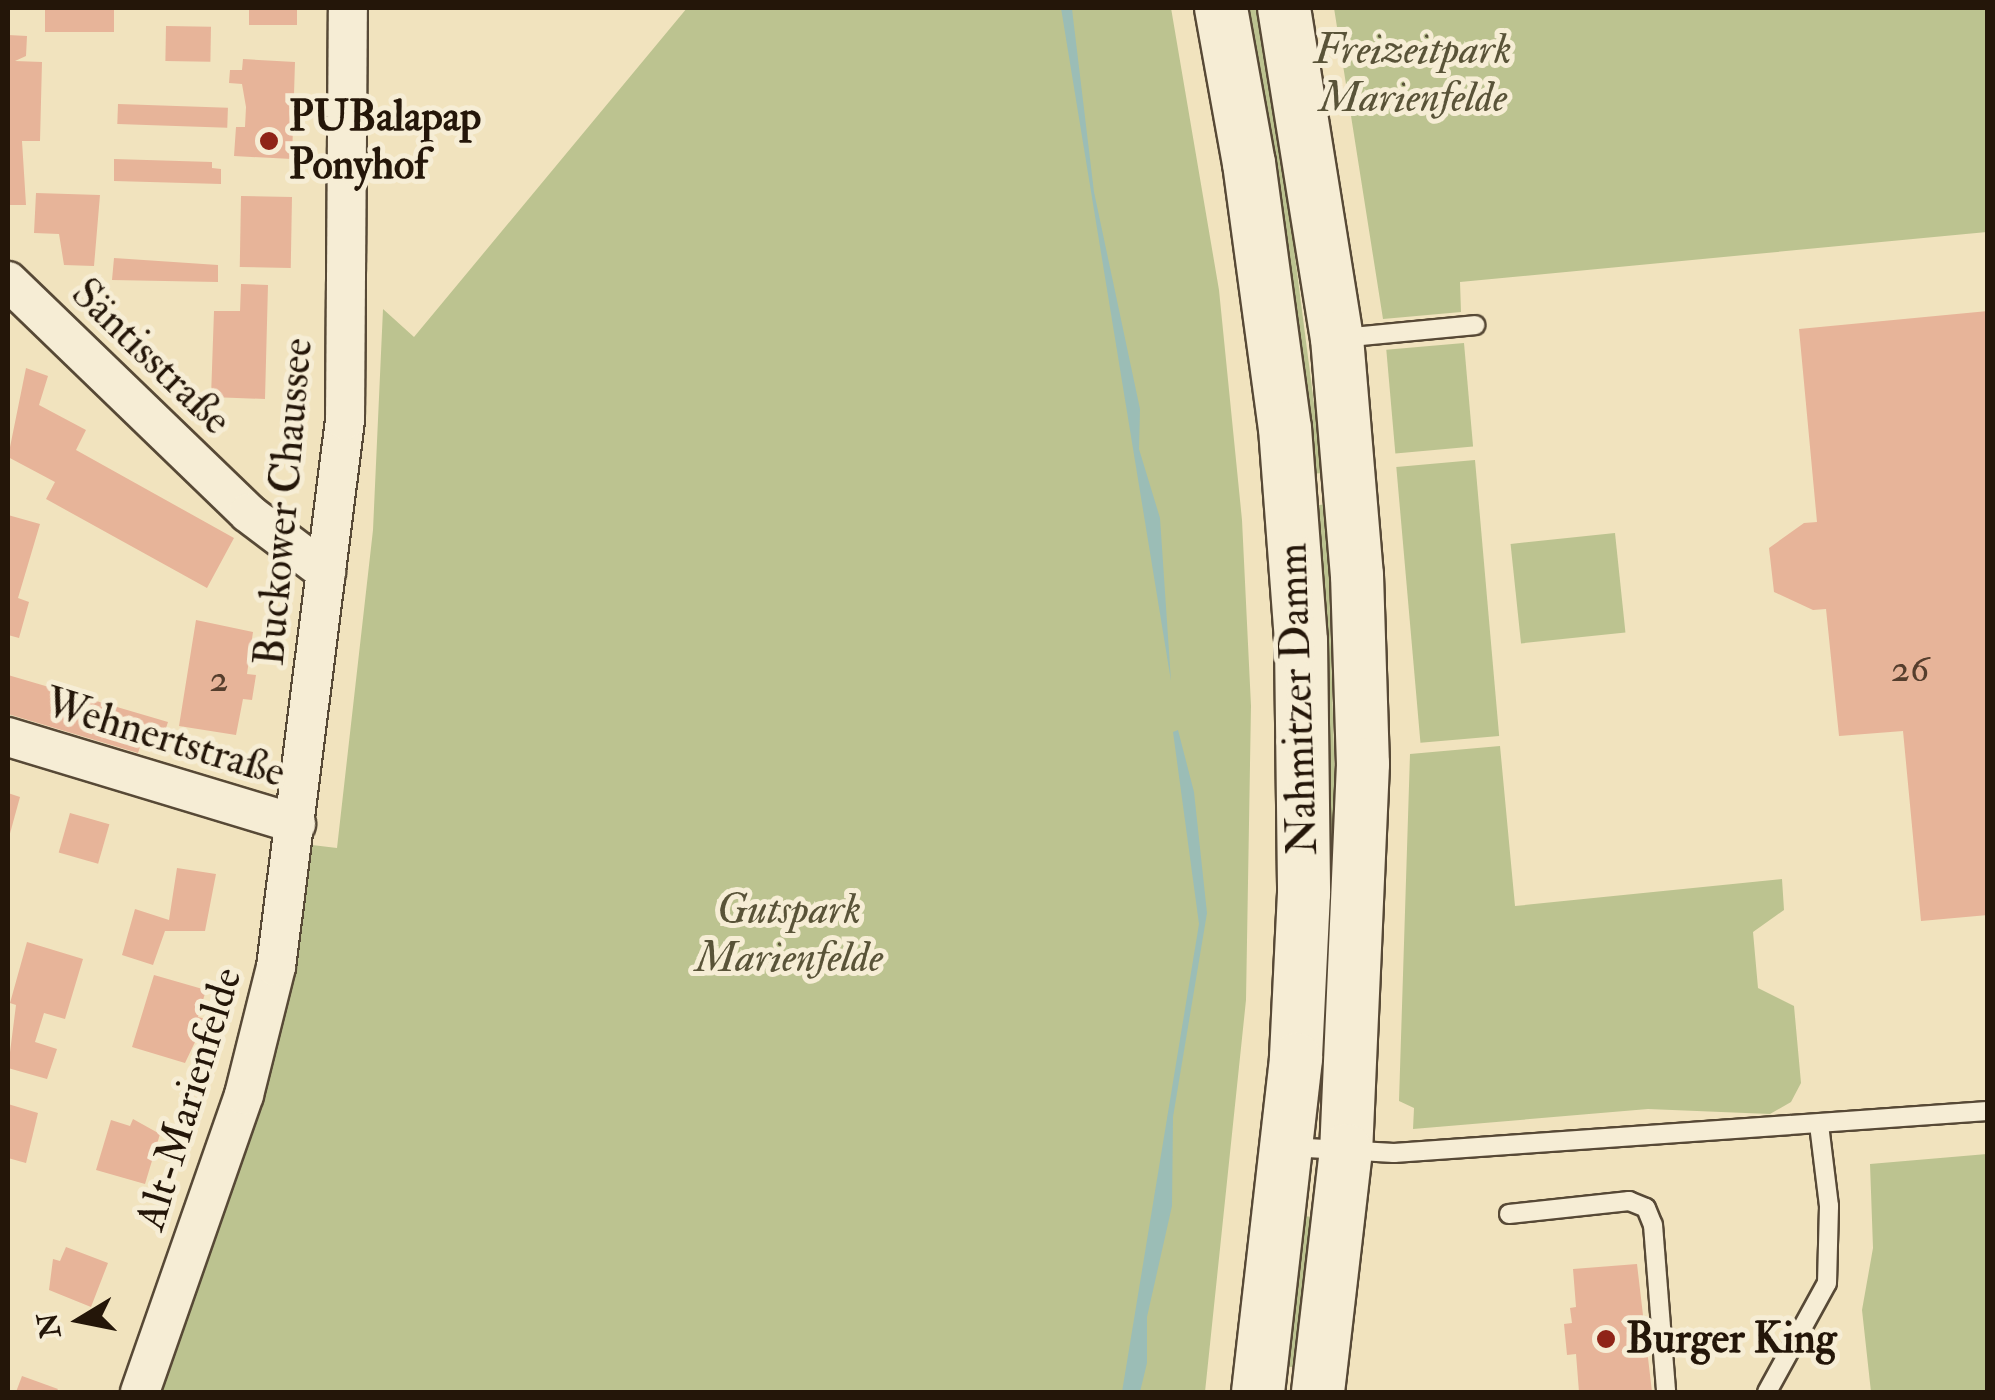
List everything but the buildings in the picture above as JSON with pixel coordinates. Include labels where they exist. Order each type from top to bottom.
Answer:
[{"type":"main road","name":"Nahmitzer Damm","points":[[1220,8],[1250,163],[1285,428],[1300,624],[1304,894],[1289,1147],[1258,1392]]},
{"type":"main road","name":"Nahmitzer Damm","points":[[1284,8],[1337,338],[1357,575],[1363,764],[1346,1150],[1318,1392]]},
{"type":"street","name":"Buckower Chaussee","points":[[296,824],[345,420],[348,8]]},
{"type":"street","name":"Säntisstraße","points":[[8,281],[248,513],[326,572]]},
{"type":"street","name":"Wehnertstraße","points":[[8,738],[296,824]]},
{"type":"street","name":"Alt-Marienfelde","points":[[140,1392],[266,1024],[296,824]]},
{"type":"lane","points":[[1337,338],[1475,325]]},
{"type":"lane","points":[[1289,1147],[1394,1153],[1609,1134],[1819,1125],[1988,1111]]},
{"type":"lane","points":[[1768,1392],[1828,1283],[1829,1206],[1819,1125]]},
{"type":"lane","points":[[1509,1214],[1629,1201],[1646,1208],[1654,1225],[1666,1392]]},
{"type":"green space","name":"Gutspark Marienfelde","points":[[687,8],[1171,8],[1219,290],[1242,520],[1251,706],[1246,1000],[1205,1392],[157,1392],[282,1030],[312,845],[337,848],[373,530],[383,309],[414,337]]},
{"type":"green space","points":[[1243,8],[1258,8],[1273,86],[1323,473],[1310,474]]},
{"type":"green space","name":"Freizeitpark Marienfelde","points":[[1334,8],[1987,8],[1987,232],[1460,282],[1461,312],[1383,319]]},
{"type":"green space","points":[[1464,343],[1473,447],[1395,453],[1386,350]]},
{"type":"green space","points":[[1475,460],[1499,736],[1420,743],[1396,467]]},
{"type":"green space","points":[[1327,504],[1338,897],[1329,1073],[1323,1072],[1333,893],[1312,506]]},
{"type":"green space","points":[[1615,533],[1625,632],[1521,643],[1511,544]]},
{"type":"green space","points":[[1500,746],[1515,906],[1782,879],[1784,910],[1753,932],[1758,988],[1794,1006],[1801,1083],[1791,1102],[1770,1114],[1648,1109],[1413,1129],[1414,1108],[1399,1101],[1410,754]]},
{"type":"green space","points":[[1987,1154],[1987,1392],[1871,1392],[1862,1310],[1873,1248],[1870,1164]]},
{"type":"green space","points":[[1300,1216],[1316,1217],[1305,1368],[1289,1367]]},
{"type":"water","points":[[1061,8],[1072,9],[1094,192],[1140,409],[1139,449],[1160,518],[1171,681]]},
{"type":"water","points":[[1178,730],[1194,792],[1207,913],[1173,1117],[1172,1206],[1147,1317],[1147,1363],[1140,1392],[1122,1392],[1199,924],[1173,732]]},
{"type":"place","name":"PUBalapap Ponyhof","points":[[269,141]]},
{"type":"place","name":"Burger King","points":[[1606,1339]]}]
